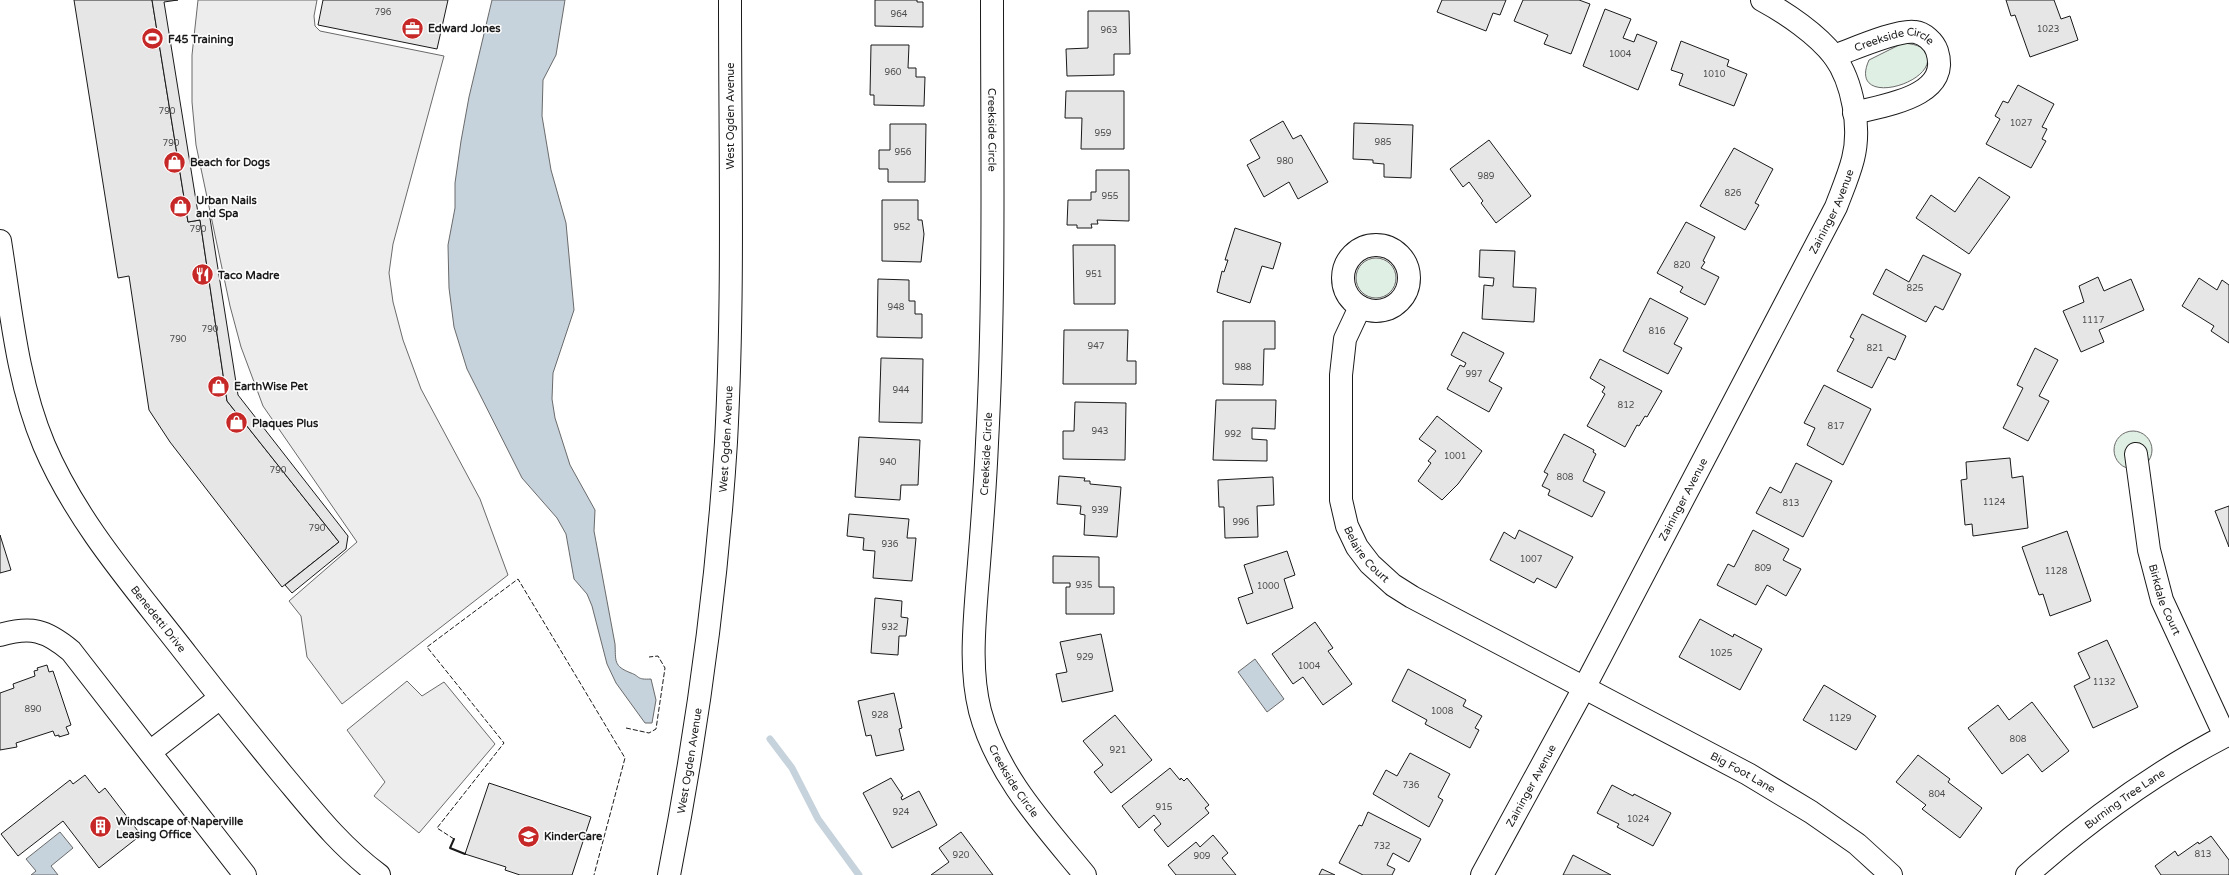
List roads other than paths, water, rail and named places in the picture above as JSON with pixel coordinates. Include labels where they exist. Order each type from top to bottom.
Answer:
[{"type":"street","name":"West Ogden Avenue","points":[[669,875],[687,786],[712,609],[723,486],[730,349],[730,0]]},
{"type":"street","name":"Creekside Circle","points":[[992,0],[991,326],[987,443],[973,641],[976,690],[981,712],[999,758],[1023,799],[1085,875]]},
{"type":"street","name":"Creekside Circle","points":[[1762,0],[1784,12],[1834,56],[1847,82],[1854,113],[1911,98],[1923,91],[1934,80],[1939,68],[1937,50],[1930,39],[1915,32],[1900,33],[1834,56]]},
{"type":"street","name":"Zaininger Avenue","points":[[1482,875],[1584,688],[1836,207],[1854,157],[1856,134],[1854,113]]},
{"type":"street","name":"Benedetti Drive","points":[[0,241],[6,320],[32,410],[44,445],[62,482],[82,516],[220,698],[331,834],[379,875]]},
{"type":"street","name":"Belaire Court","points":[[1360,307],[1345,339],[1341,375],[1341,500],[1347,526],[1357,547],[1370,564],[1393,585],[1412,597],[1584,688]]},
{"type":"street","name":"Birkdale Court","points":[[2136,454],[2149,550],[2162,600],[2227,735]]},
{"type":"street","points":[[0,635],[26,630],[42,632],[57,639],[71,651],[245,875]]},
{"type":"street","name":"Big Foot Lane","points":[[1584,688],[1748,774],[1811,812],[1857,844],[1892,875]]},
{"type":"street","points":[[150,752],[220,698]]},
{"type":"street","name":"Burning Tree Lane","points":[[2027,875],[2124,799],[2199,750],[2227,735]]},
{"type":"waterway","points":[[770,739],[792,768],[818,819],[859,875]]},
{"type":"place","name":"Edward Jones","points":[[412,28]]},
{"type":"place","name":"F45 Training","points":[[152,39]]},
{"type":"place","name":"Beach for Dogs","points":[[174,162]]},
{"type":"place","name":"Urban Nails and Spa","points":[[180,206]]},
{"type":"place","name":"Taco Madre","points":[[203,275]]},
{"type":"place","name":"EarthWise Pet","points":[[219,386]]},
{"type":"place","name":"Plaques Plus","points":[[237,423]]},
{"type":"place","name":"Windscape of Naperville Leasing Office","points":[[101,827]]},
{"type":"place","name":"KinderCare","points":[[528,836]]}]
